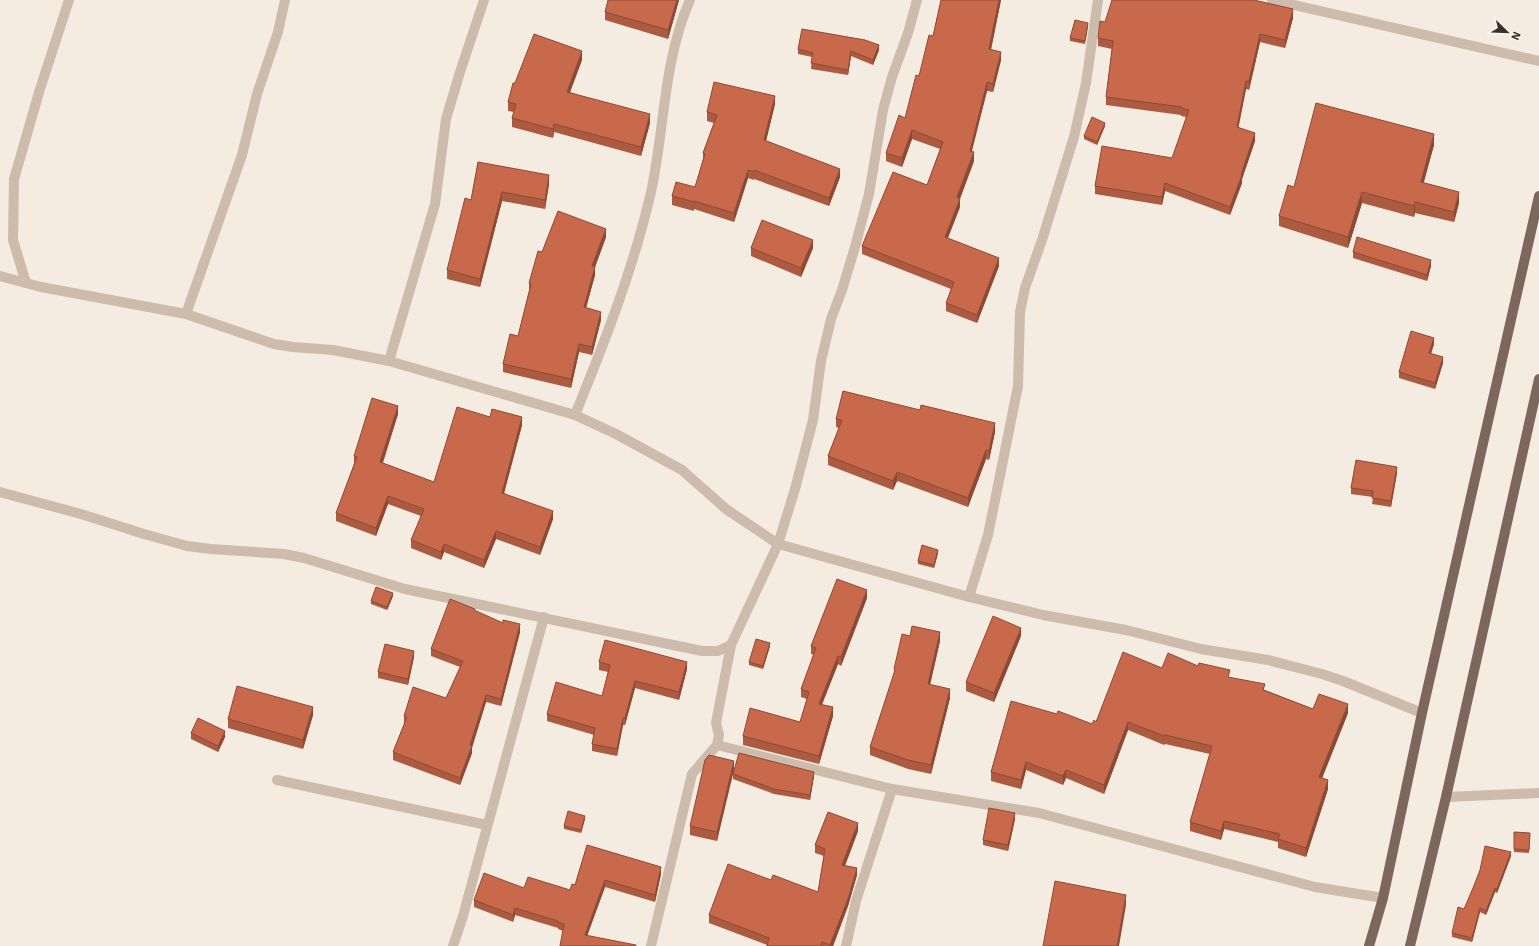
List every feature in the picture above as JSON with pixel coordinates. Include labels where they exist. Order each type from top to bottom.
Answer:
[{"type":"main road","points":[[1369,946],[1383,898],[1422,713],[1539,196]]},
{"type":"main road","points":[[1410,946],[1446,797],[1539,379]]},
{"type":"street","points":[[26,283],[13,240],[14,179],[40,89],[69,0]]},
{"type":"street","points":[[186,314],[242,155],[257,94],[278,32],[285,0]]},
{"type":"street","points":[[389,361],[435,204],[446,119],[484,0]]},
{"type":"street","points":[[575,415],[610,329],[637,247],[651,190],[668,80],[678,34],[690,0]]},
{"type":"street","points":[[651,946],[692,774],[716,745],[719,736],[716,723],[731,645],[778,544],[795,489],[809,439],[821,361],[831,319],[842,290],[869,194],[883,110],[917,0]]},
{"type":"street","points":[[969,597],[988,535],[1018,386],[1020,312],[1025,288],[1042,240],[1074,137],[1086,83],[1098,0]]},
{"type":"street","points":[[1272,0],[1539,61]]},
{"type":"street","points":[[0,276],[49,288],[186,314],[274,344],[333,350],[389,361],[575,415],[616,434],[682,470],[726,508],[778,544],[969,597],[1043,615],[1126,630],[1200,649],[1268,660],[1322,674],[1422,713]]},
{"type":"street","points":[[0,492],[81,514],[187,546],[211,550],[284,554],[304,558],[405,589],[702,651],[718,651],[731,645]]},
{"type":"street","points":[[453,946],[463,916],[544,617]]},
{"type":"street","points":[[716,745],[892,789],[1039,813],[1315,887],[1383,898]]},
{"type":"street","points":[[277,780],[487,825]]},
{"type":"street","points":[[846,946],[856,901],[892,789]]},
{"type":"street","points":[[1446,797],[1539,792]]},
{"type":"building","points":[[608,0],[677,0],[668,30],[605,12]]},
{"type":"building","points":[[941,0],[999,0],[989,49],[1001,52],[993,84],[987,82],[970,151],[974,152],[957,197],[960,199],[945,237],[999,258],[977,315],[946,303],[954,282],[862,246],[893,172],[927,185],[943,142],[912,130],[902,158],[886,153],[899,115],[905,118],[916,75],[919,76],[929,35],[933,36]]},
{"type":"building","points":[[1112,0],[1254,0],[1293,9],[1285,40],[1260,34],[1249,81],[1246,81],[1237,127],[1255,133],[1230,207],[1165,183],[1162,197],[1095,186],[1102,146],[1172,158],[1189,110],[1181,108],[1182,107],[1106,97],[1113,41],[1098,38],[1100,21],[1105,22]]},
{"type":"building","points":[[1075,20],[1088,23],[1085,41],[1070,38]]},
{"type":"building","points":[[802,29],[865,40],[879,45],[873,60],[851,51],[848,70],[811,63],[813,53],[798,49]]},
{"type":"building","points":[[534,34],[582,51],[567,92],[650,114],[641,147],[554,124],[553,129],[512,118],[516,104],[508,102],[513,83],[515,83]]},
{"type":"building","points":[[714,82],[775,96],[764,140],[840,169],[829,198],[754,170],[754,172],[748,170],[734,213],[672,196],[676,182],[695,187],[705,154],[703,153],[717,115],[707,112]]},
{"type":"building","points":[[1316,103],[1434,134],[1421,182],[1459,192],[1454,212],[1415,202],[1414,206],[1362,192],[1348,237],[1279,216],[1288,185],[1294,187]]},
{"type":"building","points":[[1092,117],[1105,123],[1097,142],[1084,136]]},
{"type":"building","points":[[478,162],[549,175],[545,200],[502,192],[480,279],[447,270],[465,198],[471,200]]},
{"type":"building","points":[[558,211],[606,229],[592,266],[595,267],[584,307],[601,312],[592,347],[579,344],[571,379],[503,364],[510,334],[518,336],[531,284],[529,283],[538,251],[542,252]]},
{"type":"building","points":[[762,220],[813,240],[801,268],[751,248]]},
{"type":"building","points":[[1357,237],[1431,260],[1427,275],[1353,252]]},
{"type":"building","points":[[1411,331],[1434,338],[1429,353],[1443,357],[1435,383],[1399,372]]},
{"type":"building","points":[[843,391],[920,410],[921,405],[995,423],[989,451],[986,450],[968,498],[897,472],[893,481],[828,456],[842,420],[836,419]]},
{"type":"building","points":[[372,398],[398,406],[380,462],[434,482],[457,407],[490,417],[492,409],[522,417],[502,493],[553,511],[540,547],[496,531],[484,560],[444,544],[441,552],[411,540],[424,509],[388,496],[376,528],[336,513],[357,457],[354,456]]},
{"type":"building","points":[[1356,460],[1397,467],[1391,501],[1372,498],[1373,491],[1351,488]]},
{"type":"building","points":[[922,545],[938,550],[934,565],[918,561]]},
{"type":"building","points":[[837,579],[867,590],[841,657],[838,656],[819,704],[833,707],[819,756],[743,736],[750,708],[800,722],[809,692],[801,689],[816,648],[811,646]]},
{"type":"building","points":[[376,587],[393,593],[387,607],[371,601]]},
{"type":"building","points":[[450,599],[475,609],[474,610],[503,623],[503,620],[520,624],[501,699],[486,695],[470,745],[472,746],[460,778],[393,752],[407,717],[404,716],[413,687],[446,698],[463,661],[431,649]]},
{"type":"building","points":[[993,616],[1021,628],[994,693],[966,682]]},
{"type":"building","points":[[912,626],[940,632],[928,684],[950,689],[931,765],[908,760],[870,747],[895,670],[902,634],[910,636]]},
{"type":"building","points":[[756,639],[770,643],[763,666],[749,662]]},
{"type":"building","points":[[605,640],[687,662],[679,692],[635,681],[625,718],[623,718],[617,749],[592,744],[595,728],[547,714],[556,682],[602,696],[610,665],[599,662]]},
{"type":"building","points":[[385,644],[414,651],[408,679],[378,672]]},
{"type":"building","points":[[1123,652],[1162,668],[1168,653],[1198,666],[1199,663],[1230,670],[1228,677],[1265,684],[1263,690],[1313,709],[1319,694],[1348,704],[1319,777],[1328,780],[1306,848],[1278,839],[1280,834],[1224,821],[1221,831],[1190,822],[1212,746],[1164,736],[1128,722],[1104,785],[1066,770],[1063,776],[1026,762],[1021,780],[991,772],[1011,701],[1057,714],[1058,711],[1092,724],[1094,720],[1096,722]]},
{"type":"building","points":[[237,686],[313,707],[303,740],[228,719]]},
{"type":"building","points":[[198,718],[225,731],[218,746],[191,733]]},
{"type":"building","points":[[739,753],[814,772],[810,795],[774,789],[733,774]]},
{"type":"building","points":[[709,755],[734,761],[717,832],[690,826],[705,760]]},
{"type":"building","points":[[989,808],[1015,813],[1008,845],[983,840]]},
{"type":"building","points":[[568,811],[585,816],[581,830],[564,826]]},
{"type":"building","points":[[828,812],[858,823],[842,865],[857,868],[848,899],[830,945],[822,942],[821,946],[767,946],[769,938],[709,915],[728,864],[771,880],[773,875],[818,892],[825,849],[815,845]]},
{"type":"building","points":[[1514,832],[1530,833],[1529,850],[1514,849]]},
{"type":"building","points":[[587,845],[661,867],[655,895],[605,880],[585,935],[636,946],[560,946],[564,924],[515,908],[513,915],[474,900],[484,873],[524,888],[528,877],[570,890],[572,884],[575,885]]},
{"type":"building","points":[[1485,846],[1511,852],[1497,889],[1495,888],[1486,911],[1480,908],[1472,938],[1452,933],[1458,907],[1464,909],[1480,870]]},
{"type":"building","points":[[1055,881],[1126,895],[1117,946],[1043,946]]}]
